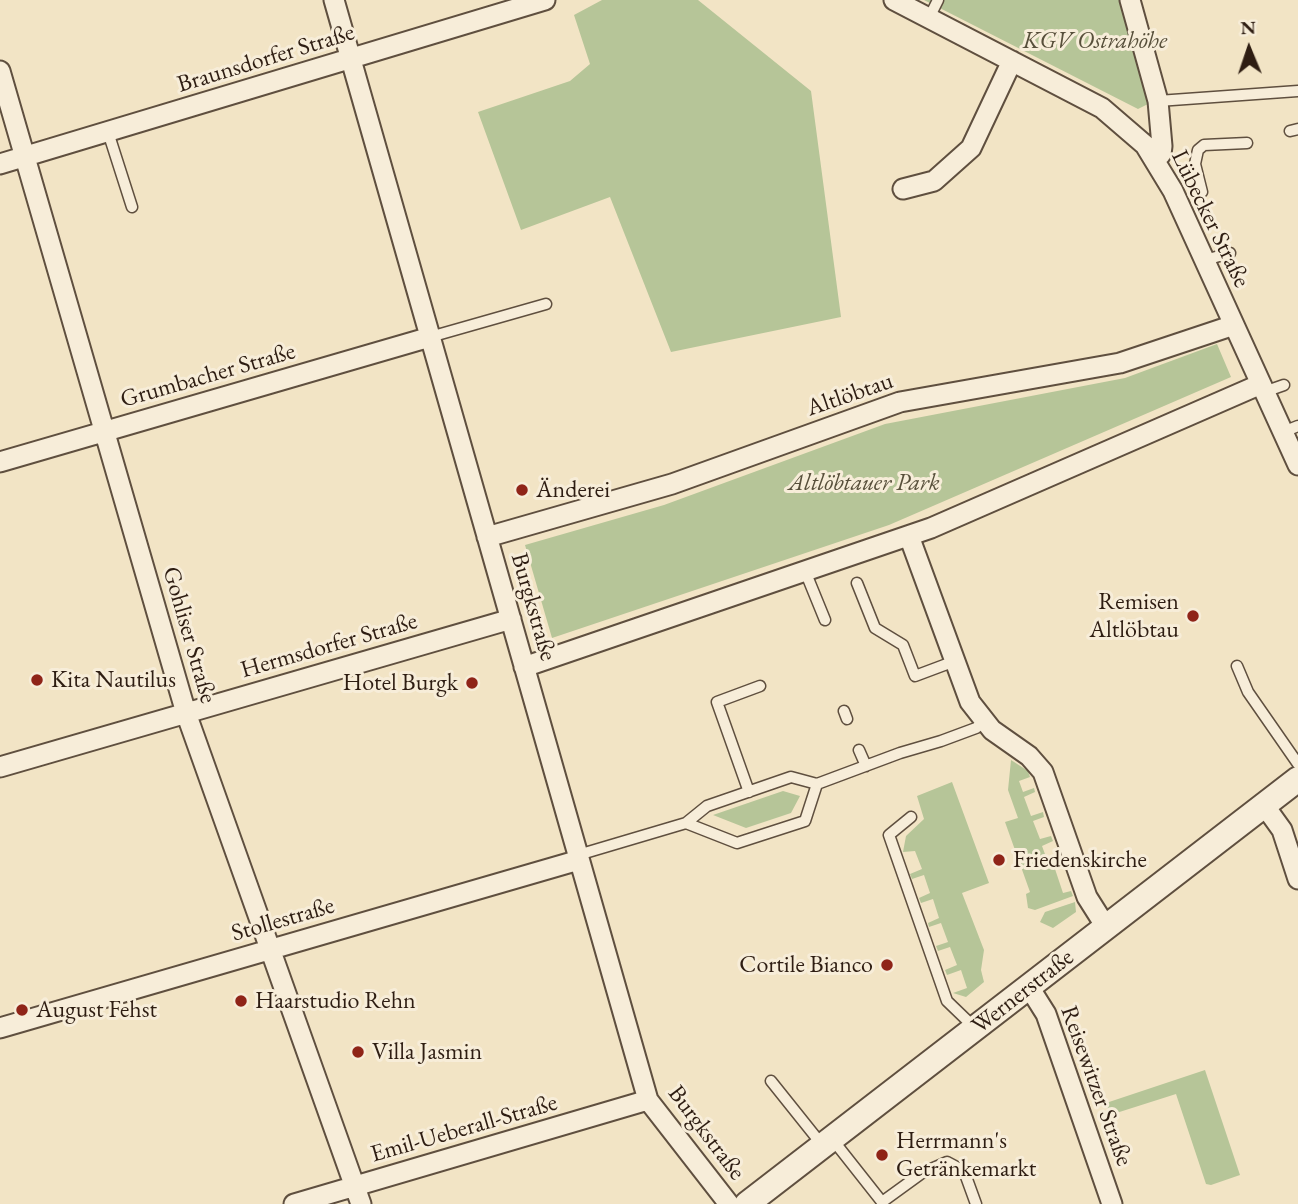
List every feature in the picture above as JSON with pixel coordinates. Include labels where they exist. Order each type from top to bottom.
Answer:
[{"type":"street","name":"Burgkstraße","points":[[334,0],[648,1100],[729,1204]]},
{"type":"street","name":"Braunsdorfer Straße","points":[[0,164],[545,0]]},
{"type":"street","name":"Lübecker Straße","points":[[894,0],[1101,108],[1127,127],[1155,160],[1205,260],[1263,388],[1290,429],[1298,465]]},
{"type":"street","points":[[1130,0],[1158,101],[1162,146],[1161,154],[1155,160]]},
{"type":"street","points":[[904,189],[934,181],[971,148],[1012,61]]},
{"type":"street","name":"Gohliser Straße","points":[[0,71],[186,713],[357,1195]]},
{"type":"street","name":"Altlöbtau","points":[[487,537],[671,484],[900,402],[1120,363],[1234,325]]},
{"type":"street","name":"Grumbacher Straße","points":[[0,463],[430,337]]},
{"type":"street","points":[[524,667],[909,536],[1263,388]]},
{"type":"street","points":[[909,536],[970,702],[992,730],[1029,756],[1043,772],[1087,897],[1106,927]]},
{"type":"street","name":"Hermsdorfer Straße","points":[[0,767],[511,619]]},
{"type":"street","name":"Wernerstraße","points":[[747,1204],[1298,779]]},
{"type":"street","points":[[1264,805],[1282,830],[1298,879]]},
{"type":"street","name":"Stollestraße","points":[[0,1028],[579,857]]},
{"type":"street","name":"Reisewitzer Straße","points":[[1029,987],[1046,1014],[1112,1204]]},
{"type":"street","name":"Emil-Ueberall-Straße","points":[[294,1204],[357,1195],[648,1100]]},
{"type":"lane","points":[[929,18],[938,0]]},
{"type":"lane","points":[[1158,101],[1298,91]]},
{"type":"lane","points":[[108,132],[132,207]]},
{"type":"lane","points":[[1202,192],[1195,164],[1198,150],[1204,145],[1247,143]]},
{"type":"lane","points":[[1205,260],[1230,253]]},
{"type":"lane","points":[[430,337],[546,304]]},
{"type":"lane","points":[[1263,388],[1284,385]]},
{"type":"lane","points":[[805,571],[825,620]]},
{"type":"lane","points":[[857,583],[875,628],[903,645],[915,676],[955,661]]},
{"type":"lane","points":[[1237,666],[1248,692],[1298,764]]},
{"type":"lane","points":[[749,792],[716,702],[760,686]]},
{"type":"lane","points":[[579,857],[686,823],[707,806],[791,777],[817,784],[953,737],[985,720]]},
{"type":"lane","points":[[859,750],[866,766]]},
{"type":"lane","points":[[686,823],[737,844],[805,821],[817,784]]},
{"type":"lane","points":[[911,817],[889,835],[947,1001],[976,1029]]},
{"type":"lane","points":[[771,1081],[882,1202],[922,1173],[947,1162],[964,1171],[976,1204]]},
{"type":"green space","points":[[602,0],[698,0],[811,91],[841,317],[671,352],[610,197],[521,230],[478,112],[570,81],[590,64],[574,15]]},
{"type":"green space","name":"KGV Ostrahöhe","points":[[924,0],[1124,0],[1133,22],[1148,104],[1138,109]]},
{"type":"green space","name":"Altlöbtauer Park","points":[[1217,344],[1231,377],[889,525],[552,638],[525,545],[664,505],[885,424],[1125,378]]},
{"type":"green space","points":[[1011,760],[1028,771],[1030,777],[1019,781],[1023,792],[1034,788],[1035,792],[1024,797],[1031,816],[1043,812],[1044,817],[1033,821],[1040,839],[1051,836],[1053,841],[1042,846],[1049,865],[1060,861],[1062,866],[1055,869],[1063,893],[1071,891],[1073,896],[1035,910],[1028,908],[1026,894],[1030,892],[1005,822],[1018,818],[1008,790]]},
{"type":"green space","points":[[952,782],[989,883],[962,893],[984,950],[981,970],[984,982],[966,997],[953,993],[967,988],[961,970],[947,975],[945,970],[957,965],[950,947],[938,951],[936,946],[948,942],[941,923],[929,927],[928,923],[939,918],[933,899],[921,903],[919,898],[930,893],[924,875],[912,879],[910,874],[922,869],[915,851],[903,852],[906,836],[924,819],[917,796]]},
{"type":"green space","points":[[783,791],[800,796],[791,813],[746,828],[713,815]]},
{"type":"green space","points":[[1075,902],[1076,912],[1053,928],[1040,922],[1045,912]]},
{"type":"green space","points":[[1205,1070],[1240,1175],[1211,1185],[1206,1184],[1176,1094],[1110,1115],[1106,1103]]},
{"type":"place","name":"Änderei","points":[[522,490]]},
{"type":"place","name":"Remisen Altlöbtau","points":[[1193,616]]},
{"type":"place","name":"Kita Nautilus","points":[[37,680]]},
{"type":"place","name":"Hotel Burgk","points":[[472,683]]},
{"type":"place","name":"Friedenskirche","points":[[999,860]]},
{"type":"place","name":"Cortile Bianco","points":[[887,965]]},
{"type":"place","name":"Haarstudio Rehn","points":[[241,1001]]},
{"type":"place","name":"August Fehst","points":[[22,1010]]},
{"type":"place","name":"Villa Jasmin","points":[[358,1052]]},
{"type":"place","name":"Herrmann's Getränkemarkt","points":[[882,1155]]}]
